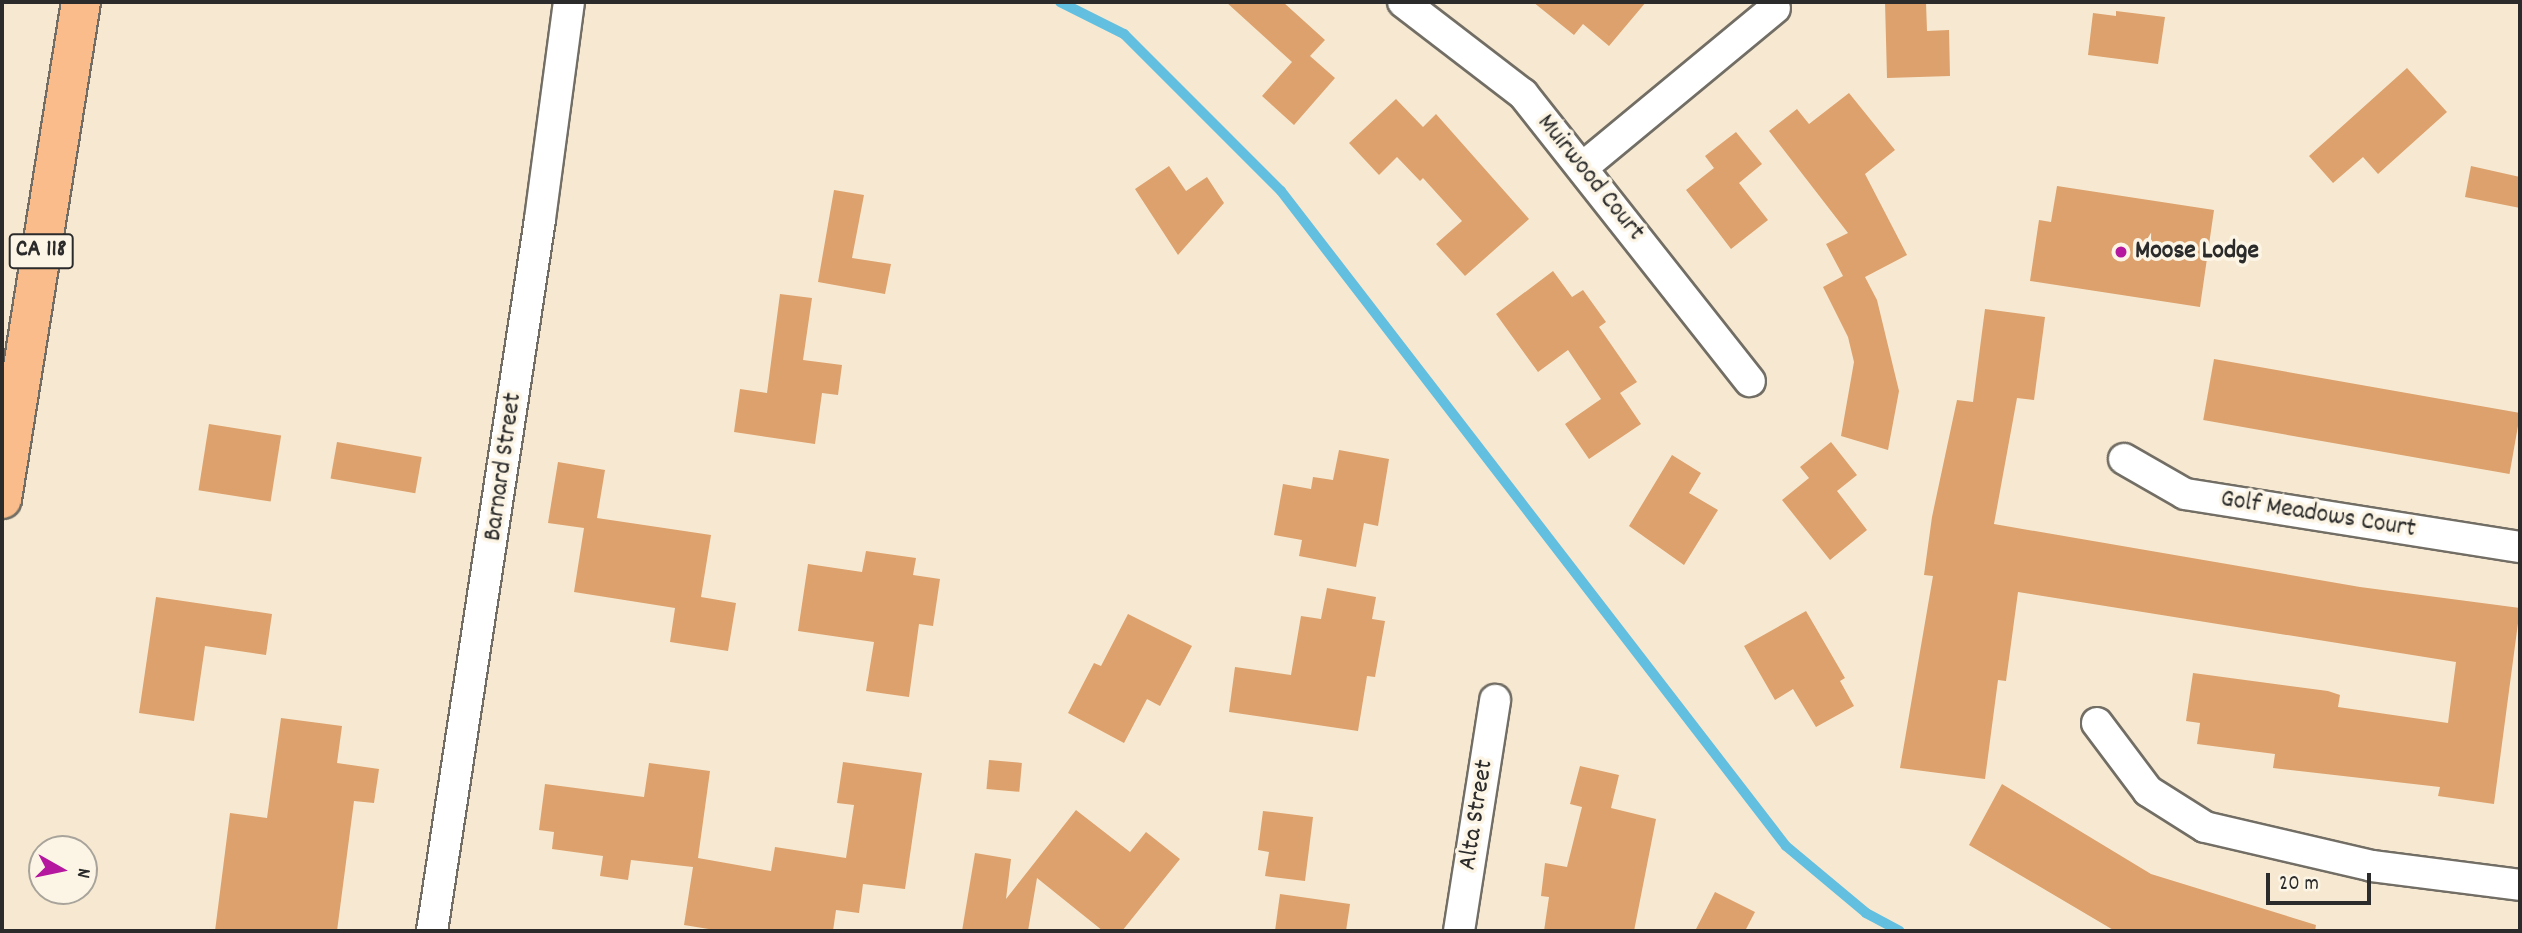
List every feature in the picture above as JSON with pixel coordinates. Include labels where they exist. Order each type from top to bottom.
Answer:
[{"type":"highway","name":"CA 118","points":[[2,499],[81,2]]},
{"type":"street","name":"Barnard Street","points":[[432,931],[538,233],[569,2]]},
{"type":"street","name":"Muirwood Court","points":[[1403,2],[1523,94],[1750,381]]},
{"type":"street","points":[[1583,167],[1775,8]]},
{"type":"street","name":"Golf Meadows Court","points":[[2123,458],[2185,494],[2520,547]]},
{"type":"street","name":"Alta Street","points":[[1459,931],[1495,700]]},
{"type":"street","points":[[2097,723],[2148,791],[2205,827],[2372,866],[2520,885]]},
{"type":"building","points":[[1226,2],[1283,2],[1325,40],[1310,56],[1335,78],[1294,125],[1262,96],[1292,62]]},
{"type":"building","points":[[1533,2],[1646,2],[1609,46],[1583,24],[1574,35]]},
{"type":"building","points":[[1885,2],[1926,2],[1927,31],[1949,30],[1950,76],[1887,78]]},
{"type":"building","points":[[2116,11],[2165,17],[2158,64],[2088,55],[2093,13],[2116,16]]},
{"type":"building","points":[[2407,68],[2447,112],[2378,174],[2363,157],[2333,183],[2309,156]]},
{"type":"building","points":[[1849,93],[1895,150],[1865,174],[1907,255],[1865,277],[1877,300],[1899,391],[1888,450],[1841,436],[1854,362],[1848,337],[1823,287],[1843,276],[1826,244],[1848,233],[1769,131],[1797,109],[1809,124]]},
{"type":"building","points":[[1396,99],[1423,127],[1436,114],[1529,219],[1465,276],[1436,244],[1462,221],[1423,178],[1420,181],[1397,157],[1379,175],[1349,143]]},
{"type":"building","points":[[1736,132],[1762,164],[1739,183],[1768,220],[1731,249],[1686,190],[1714,168],[1705,156]]},
{"type":"building","points":[[1169,166],[1186,191],[1207,177],[1224,203],[1178,255],[1135,189]]},
{"type":"building","points":[[2471,166],[2520,177],[2520,208],[2465,197]]},
{"type":"building","name":"Moose Lodge","points":[[2057,186],[2214,210],[2200,307],[2030,281],[2039,220],[2051,222]]},
{"type":"building","points":[[834,190],[864,195],[852,258],[891,264],[885,294],[818,282]]},
{"type":"building","points":[[1553,271],[1572,297],[1583,290],[1606,322],[1599,327],[1637,382],[1620,393],[1641,424],[1589,459],[1565,424],[1601,399],[1568,350],[1538,372],[1496,314]]},
{"type":"building","points":[[780,294],[812,298],[803,360],[842,365],[838,395],[822,393],[815,444],[734,432],[740,389],[767,393]]},
{"type":"building","points":[[1985,309],[2045,317],[2034,400],[2017,398],[1994,524],[2360,587],[2520,608],[2494,804],[2438,796],[2440,787],[2273,768],[2275,754],[2197,744],[2200,723],[2186,721],[2193,673],[2328,691],[2340,695],[2338,707],[2448,723],[2456,662],[2018,592],[2006,681],[1998,680],[1985,779],[1900,768],[1933,576],[1924,575],[1932,517],[1957,400],[1973,402]]},
{"type":"building","points":[[2214,359],[2520,413],[2510,474],[2203,420]]},
{"type":"building","points":[[209,424],[281,435],[271,502],[199,490]]},
{"type":"building","points":[[337,442],[422,457],[415,493],[331,478]]},
{"type":"building","points":[[1831,442],[1857,475],[1837,491],[1867,530],[1830,560],[1782,500],[1809,478],[1800,467]]},
{"type":"building","points":[[1339,450],[1389,459],[1378,526],[1364,523],[1356,567],[1299,556],[1302,540],[1274,535],[1283,484],[1311,489],[1313,477],[1333,480]]},
{"type":"building","points":[[1672,455],[1701,473],[1689,493],[1718,510],[1684,565],[1629,526]]},
{"type":"building","points":[[558,462],[605,470],[597,518],[711,535],[701,597],[736,603],[728,651],[670,642],[675,608],[574,592],[584,528],[548,523]]},
{"type":"building","points":[[866,551],[916,558],[913,575],[940,579],[933,626],[919,624],[909,697],[866,691],[874,642],[798,631],[808,564],[862,572]]},
{"type":"building","points":[[1327,588],[1376,597],[1372,619],[1385,621],[1375,677],[1367,676],[1358,731],[1229,712],[1235,667],[1291,675],[1301,616],[1321,619]]},
{"type":"building","points":[[156,597],[272,614],[266,655],[205,646],[194,721],[139,713]]},
{"type":"building","points":[[1806,611],[1845,678],[1840,681],[1854,706],[1816,727],[1793,689],[1775,700],[1744,646]]},
{"type":"building","points":[[1128,614],[1192,646],[1160,706],[1147,699],[1124,743],[1068,713],[1094,663],[1101,666]]},
{"type":"building","points":[[281,718],[342,726],[337,763],[379,769],[374,803],[354,801],[337,931],[215,931],[230,813],[267,818]]},
{"type":"building","points":[[989,760],[1022,763],[1019,792],[986,789]]},
{"type":"building","points":[[843,762],[922,773],[905,889],[863,884],[859,913],[836,910],[833,931],[721,931],[684,925],[693,867],[631,860],[628,880],[600,876],[603,856],[552,849],[554,832],[539,830],[545,784],[644,797],[649,763],[710,771],[698,858],[771,871],[775,847],[846,858],[854,805],[837,803]]},
{"type":"building","points":[[1580,766],[1619,775],[1611,808],[1656,819],[1634,931],[1544,931],[1549,897],[1541,896],[1545,863],[1567,867],[1582,807],[1570,804]]},
{"type":"building","points":[[2002,784],[2151,874],[2316,925],[2315,931],[2115,931],[1969,845]]},
{"type":"building","points":[[1076,810],[1130,852],[1146,832],[1180,859],[1122,931],[1103,931],[1037,878],[1028,931],[962,931],[975,853],[1011,859],[1006,899]]},
{"type":"building","points":[[1263,811],[1313,817],[1305,881],[1265,876],[1269,852],[1258,850]]},
{"type":"building","points":[[1715,892],[1755,912],[1745,931],[1695,931]]},
{"type":"building","points":[[1280,894],[1350,904],[1346,931],[1275,931]]},
{"type":"waterway","points":[[1060,2],[1124,34],[1281,191],[1786,846],[1866,913],[1900,931]]},
{"type":"place","name":"Moose Lodge","points":[[2121,252]]}]
